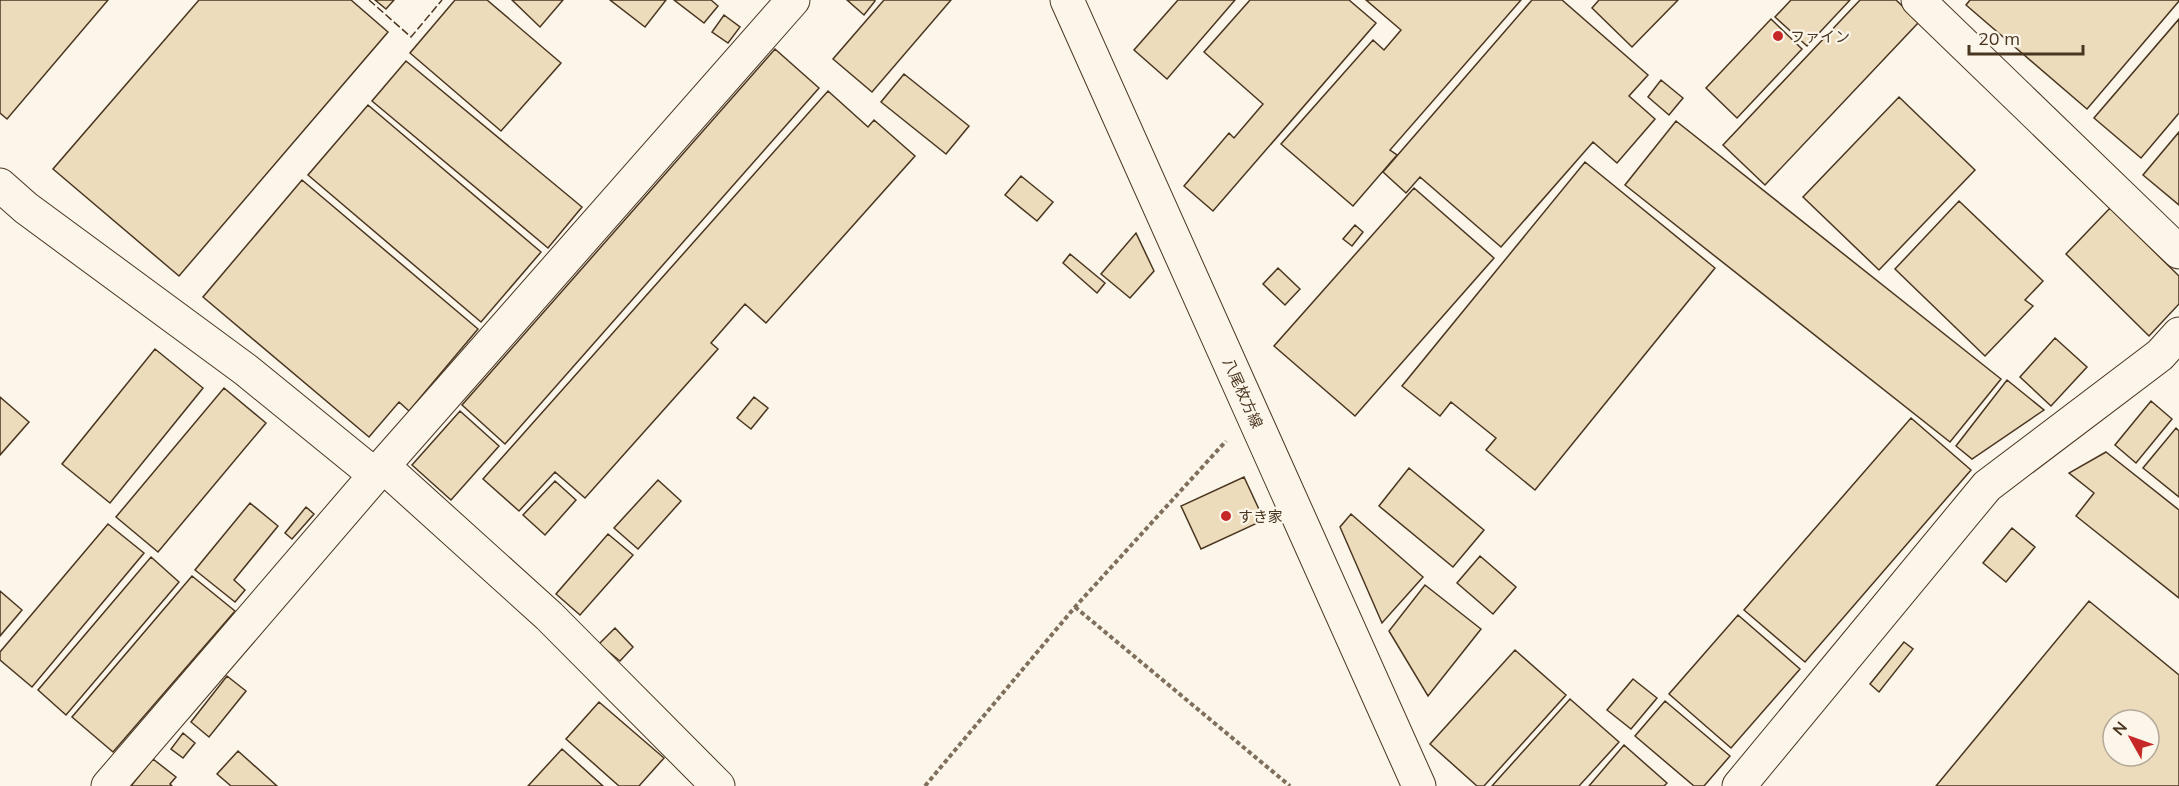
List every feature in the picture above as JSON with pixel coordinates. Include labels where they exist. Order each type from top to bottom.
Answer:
[{"type":"street","points":[[108,786],[379,470],[793,0]]},
{"type":"street","name":"八尾枚方線","points":[[1067,0],[1419,786]]},
{"type":"street","points":[[1934,6],[2179,252]]},
{"type":"street","points":[[0,185],[26,208],[379,470],[549,616],[718,786]]},
{"type":"street","points":[[1739,786],[1987,486],[2160,355],[2179,334]]},
{"type":"path","points":[[925,786],[1075,607],[1227,440]]},
{"type":"path","points":[[1075,607],[1290,786]]},
{"type":"building","points":[[0,0],[108,0],[7,119],[0,113]]},
{"type":"building","points":[[199,0],[351,0],[388,32],[179,276],[53,169]]},
{"type":"building","points":[[375,0],[394,0],[386,9]]},
{"type":"building","points":[[455,0],[487,0],[561,63],[501,131],[410,53]]},
{"type":"building","points":[[512,0],[563,0],[540,27]]},
{"type":"building","points":[[610,0],[666,0],[645,27]]},
{"type":"building","points":[[674,0],[711,0],[718,6],[704,23]]},
{"type":"building","points":[[847,0],[875,0],[875,1],[864,15]]},
{"type":"building","points":[[884,0],[951,0],[872,92],[833,59]]},
{"type":"building","points":[[1178,0],[1235,0],[1167,79],[1134,50]]},
{"type":"building","points":[[1250,0],[1349,0],[1376,23],[1213,211],[1184,186],[1229,133],[1234,138],[1263,104],[1204,52]]},
{"type":"building","points":[[1366,0],[1521,0],[1390,150],[1397,155],[1353,206],[1281,144],[1373,40],[1384,50],[1401,30]]},
{"type":"building","points":[[1532,0],[1562,0],[1648,75],[1629,96],[1655,119],[1617,163],[1593,142],[1501,247],[1420,177],[1406,193],[1383,172]]},
{"type":"building","points":[[1599,0],[1678,0],[1632,47],[1592,8]]},
{"type":"building","points":[[1791,0],[1850,0],[1807,46],[1775,17]]},
{"type":"building","points":[[1860,0],[1896,0],[1919,22],[1765,185],[1723,145]]},
{"type":"building","points":[[1970,0],[2179,1],[2087,109],[1966,5]]},
{"type":"building","points":[[724,15],[740,27],[728,43],[712,32]]},
{"type":"building","points":[[1771,19],[1802,49],[1737,118],[1706,88]]},
{"type":"building","points":[[2179,19],[2179,113],[2141,158],[2094,118]]},
{"type":"building","points":[[775,49],[819,88],[505,444],[462,405]]},
{"type":"building","points":[[406,61],[582,207],[548,248],[372,101]]},
{"type":"building","points":[[904,74],[969,126],[946,154],[881,102]]},
{"type":"building","points":[[1661,80],[1683,98],[1669,115],[1648,97]]},
{"type":"building","points":[[828,91],[868,127],[874,120],[915,156],[766,323],[745,304],[711,343],[718,349],[585,498],[555,472],[519,511],[483,479]]},
{"type":"building","points":[[1899,97],[1975,170],[1879,270],[1803,197]]},
{"type":"building","points":[[368,105],[541,252],[481,322],[308,175]]},
{"type":"building","points":[[1676,121],[2001,379],[1950,442],[1625,185]]},
{"type":"building","points":[[2179,132],[2179,205],[2143,175]]},
{"type":"building","points":[[1585,162],[1715,268],[1535,490],[1486,450],[1496,438],[1451,402],[1440,416],[1402,386]]},
{"type":"building","points":[[1021,176],[1053,202],[1037,221],[1005,195]]},
{"type":"building","points":[[302,180],[478,329],[409,411],[399,402],[369,437],[203,297]]},
{"type":"building","points":[[1414,188],[1494,258],[1355,416],[1274,346]]},
{"type":"building","points":[[1959,201],[2043,281],[2025,300],[2033,306],[1985,356],[1895,269]]},
{"type":"building","points":[[2110,208],[2179,276],[2179,304],[2149,336],[2066,254]]},
{"type":"building","points":[[1355,225],[1363,232],[1352,246],[1343,239]]},
{"type":"building","points":[[1136,233],[1154,271],[1130,298],[1101,274]]},
{"type":"building","points":[[1070,254],[1105,283],[1097,293],[1063,263]]},
{"type":"building","points":[[1278,268],[1300,289],[1285,305],[1263,284]]},
{"type":"building","points":[[2055,338],[2087,367],[2051,406],[2020,377]]},
{"type":"building","points":[[155,349],[203,388],[110,503],[62,464]]},
{"type":"building","points":[[2007,380],[2044,410],[1972,459],[1956,446]]},
{"type":"building","points":[[224,388],[266,423],[158,552],[116,517]]},
{"type":"building","points":[[0,397],[29,422],[0,455]]},
{"type":"building","points":[[754,397],[768,408],[751,429],[737,418]]},
{"type":"building","points":[[2151,401],[2172,419],[2136,463],[2115,445]]},
{"type":"building","points":[[460,411],[499,446],[451,500],[412,465]]},
{"type":"building","points":[[1911,418],[1971,470],[1805,662],[1744,610]]},
{"type":"building","points":[[2176,428],[2179,431],[2179,497],[2143,468]]},
{"type":"building","points":[[2106,452],[2179,510],[2179,598],[2076,516],[2094,493],[2069,473]]},
{"type":"building","points":[[1409,468],[1484,530],[1453,567],[1379,506]]},
{"type":"building","points":[[1244,477],[1264,520],[1201,549],[1181,506]]},
{"type":"building","points":[[658,480],[681,501],[638,549],[614,528]]},
{"type":"building","points":[[555,481],[576,500],[545,535],[523,515]]},
{"type":"building","points":[[250,503],[278,526],[234,580],[245,590],[235,602],[195,570]]},
{"type":"building","points":[[306,507],[314,514],[292,539],[285,533]]},
{"type":"building","points":[[1351,514],[1423,577],[1382,623],[1340,527]]},
{"type":"building","points":[[108,524],[144,553],[32,687],[0,660],[0,652]]},
{"type":"building","points":[[2012,528],[2035,547],[2006,582],[1983,563]]},
{"type":"building","points":[[608,534],[633,555],[580,615],[556,594]]},
{"type":"building","points":[[1480,556],[1516,587],[1493,614],[1457,583]]},
{"type":"building","points":[[151,557],[179,582],[66,715],[38,690]]},
{"type":"building","points":[[192,576],[235,611],[113,752],[72,717]]},
{"type":"building","points":[[1425,585],[1481,629],[1428,696],[1389,631]]},
{"type":"building","points":[[0,591],[22,610],[0,636]]},
{"type":"building","points":[[2089,601],[2179,675],[2179,786],[1936,786]]},
{"type":"building","points":[[1738,615],[1800,669],[1731,748],[1669,694]]},
{"type":"building","points":[[615,628],[633,647],[620,661],[599,644]]},
{"type":"building","points":[[1904,642],[1913,649],[1879,692],[1870,684]]},
{"type":"building","points":[[1515,650],[1566,695],[1484,786],[1477,786],[1430,744]]},
{"type":"building","points":[[227,676],[246,691],[209,737],[191,722]]},
{"type":"building","points":[[1633,679],[1657,698],[1631,729],[1607,710]]},
{"type":"building","points":[[1570,699],[1619,742],[1579,786],[1492,786]]},
{"type":"building","points":[[1665,701],[1730,756],[1704,786],[1694,786],[1635,736]]},
{"type":"building","points":[[599,702],[664,758],[639,786],[619,786],[566,739]]},
{"type":"building","points":[[183,733],[195,743],[183,758],[171,749]]},
{"type":"building","points":[[1624,745],[1667,783],[1664,786],[1589,786]]},
{"type":"building","points":[[562,749],[603,786],[528,786]]},
{"type":"building","points":[[238,751],[277,786],[231,786],[217,774]]},
{"type":"building","points":[[153,759],[176,777],[170,784],[172,786],[131,786]]},
{"type":"fence","points":[[369,0],[411,37],[442,0]]},
{"type":"place","name":"ファイン","points":[[1778,36]]},
{"type":"place","name":"すき家","points":[[1226,516]]}]
